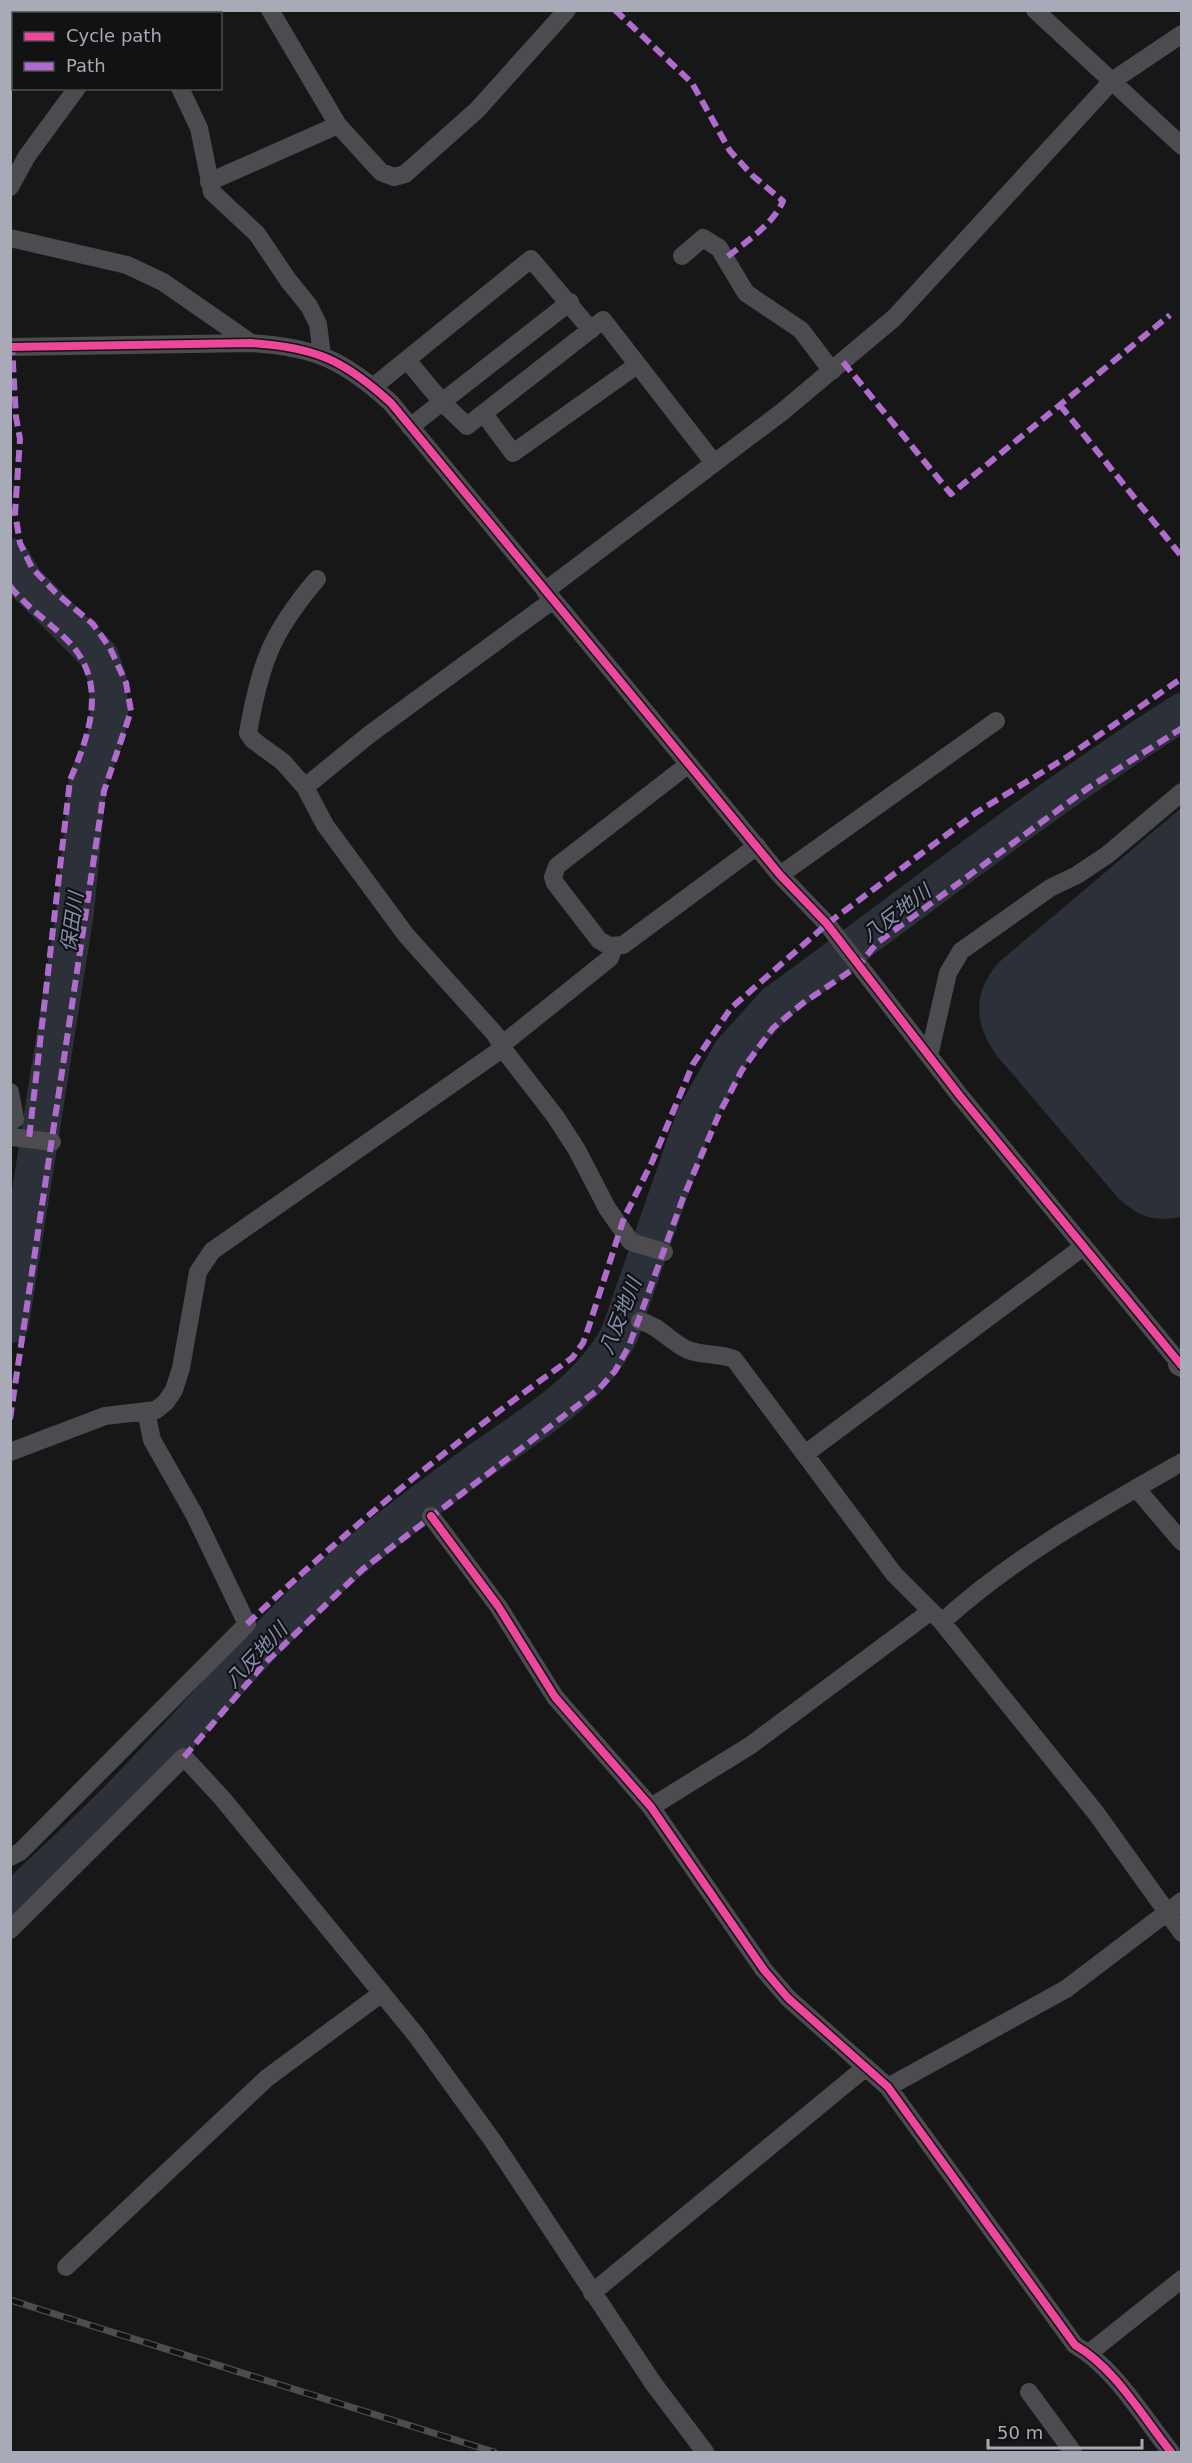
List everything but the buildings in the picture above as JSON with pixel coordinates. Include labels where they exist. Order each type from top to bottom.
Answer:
[{"type":"street","points":[[270,10],[338,125],[381,172],[394,177],[405,174],[477,110],[567,10]]},
{"type":"street","points":[[1035,10],[1182,146]]},
{"type":"street","points":[[305,787],[832,371],[894,318],[1112,81],[1182,34]]},
{"type":"street","points":[[10,188],[27,156],[76,90]]},
{"type":"street","points":[[181,90],[199,128],[212,192],[224,206],[257,234],[288,280],[309,306],[318,324],[322,355]]},
{"type":"street","points":[[209,182],[338,125]]},
{"type":"street","points":[[10,238],[39,242],[128,264],[163,282],[251,342]]},
{"type":"street","points":[[682,256],[703,238],[719,248],[746,293],[801,330],[832,371]]},
{"type":"street","points":[[373,387],[531,259],[570,302],[591,330]]},
{"type":"street","points":[[410,427],[570,302]]},
{"type":"street","points":[[407,360],[442,402],[467,426],[603,320],[714,463]]},
{"type":"street","points":[[10,347],[251,342],[287,345],[341,363],[373,387],[410,427],[780,875],[834,934],[929,1056],[1181,1365]]},
{"type":"street","points":[[484,414],[513,453],[637,365]]},
{"type":"street","points":[[317,579],[291,609],[273,640],[259,674],[248,732],[253,740],[283,762],[305,787],[325,825],[406,935],[495,1034],[502,1047],[571,1141],[607,1208],[626,1235],[636,1243],[661,1251]]},
{"type":"street","points":[[780,875],[996,721]]},
{"type":"street","points":[[689,764],[557,866],[552,877],[555,884],[599,940],[614,947],[623,945],[757,846]]},
{"type":"street","points":[[929,1056],[948,973],[961,951],[1050,888],[1077,875],[1107,855],[1182,792]]},
{"type":"street","points":[[10,1452],[105,1416],[156,1410],[166,1402],[174,1390],[181,1368],[198,1272],[212,1251],[502,1047],[610,958],[614,947]]},
{"type":"street","points":[[10,1092],[12,1132],[44,1141]]},
{"type":"street","points":[[805,1454],[1083,1247]]},
{"type":"street","points":[[640,1321],[660,1328],[685,1349],[696,1353],[722,1354],[734,1359],[894,1574],[937,1616],[1096,1813],[1182,1933]]},
{"type":"street","points":[[10,1857],[28,1844],[247,1624],[194,1514],[152,1440],[146,1411]]},
{"type":"street","points":[[651,1808],[751,1745],[1065,1528],[1182,1462]]},
{"type":"street","points":[[1136,1488],[1182,1542]]},
{"type":"street","points":[[431,1516],[498,1606],[555,1697],[651,1808],[764,1970],[788,1998],[888,2086],[1075,2345],[1089,2353],[1106,2369],[1171,2452]]},
{"type":"street","points":[[10,1930],[184,1757],[222,1798],[382,1993],[493,2141],[653,2383],[705,2452]]},
{"type":"street","points":[[888,2086],[1066,1989],[1182,1901]]},
{"type":"street","points":[[66,2266],[267,2078],[382,1993]]},
{"type":"street","points":[[592,2293],[866,2067]]},
{"type":"street","points":[[1089,2353],[1182,2279]]},
{"type":"street","points":[[1029,2392],[1073,2452]]},
{"type":"shaded area","points":[[1181,808],[1181,1217],[1163,1219],[1140,1214],[1119,1199],[997,1056],[984,1032],[979,1009],[984,986],[998,963]]},
{"type":"waterway","name":"保田川","points":[[10,557],[25,582],[100,657],[108,681],[109,712],[106,736],[88,779],[75,912],[10,1324]]},
{"type":"waterway","name":"八反地川","points":[[10,1903],[122,1796],[251,1657],[321,1586],[415,1508],[556,1407],[592,1373],[608,1354],[620,1333],[695,1117],[731,1053],[775,1004],[1026,818],[1182,712]]},
{"type":"railway","points":[[10,2300],[494,2452]]},
{"type":"marked path","points":[[615,10],[692,83],[730,151],[753,176],[783,201],[773,218],[726,258]]},
{"type":"marked path","points":[[843,362],[951,494],[1170,315]]},
{"type":"marked path","points":[[10,1419],[104,791],[131,711],[126,683],[110,648],[93,624],[56,593],[32,568],[20,543],[15,513],[20,439],[16,417],[12,347]]},
{"type":"marked path","points":[[1060,405],[1182,557]]},
{"type":"marked path","points":[[10,586],[70,643],[82,659],[89,676],[92,693],[88,728],[70,780],[29,1139]]},
{"type":"marked path","points":[[247,1624],[405,1485],[487,1420],[572,1358],[583,1343],[624,1218],[652,1162],[693,1064],[731,1008],[827,924],[977,812],[1067,757],[1182,678]]},
{"type":"marked path","points":[[184,1757],[264,1664],[363,1569],[599,1389],[615,1371],[629,1346],[683,1198],[720,1112],[742,1070],[773,1028],[803,1003],[858,966],[877,943],[1088,788],[1182,728]]},
{"type":"cycle path","points":[[10,347],[251,343],[273,345],[311,352],[327,358],[343,366],[374,388],[391,403],[780,875],[827,924],[960,1096],[1182,1366]]},
{"type":"cycle path","points":[[431,1516],[498,1606],[555,1697],[651,1807],[764,1970],[788,1998],[888,2087],[1075,2345],[1103,2366],[1115,2379],[1171,2452]]}]
